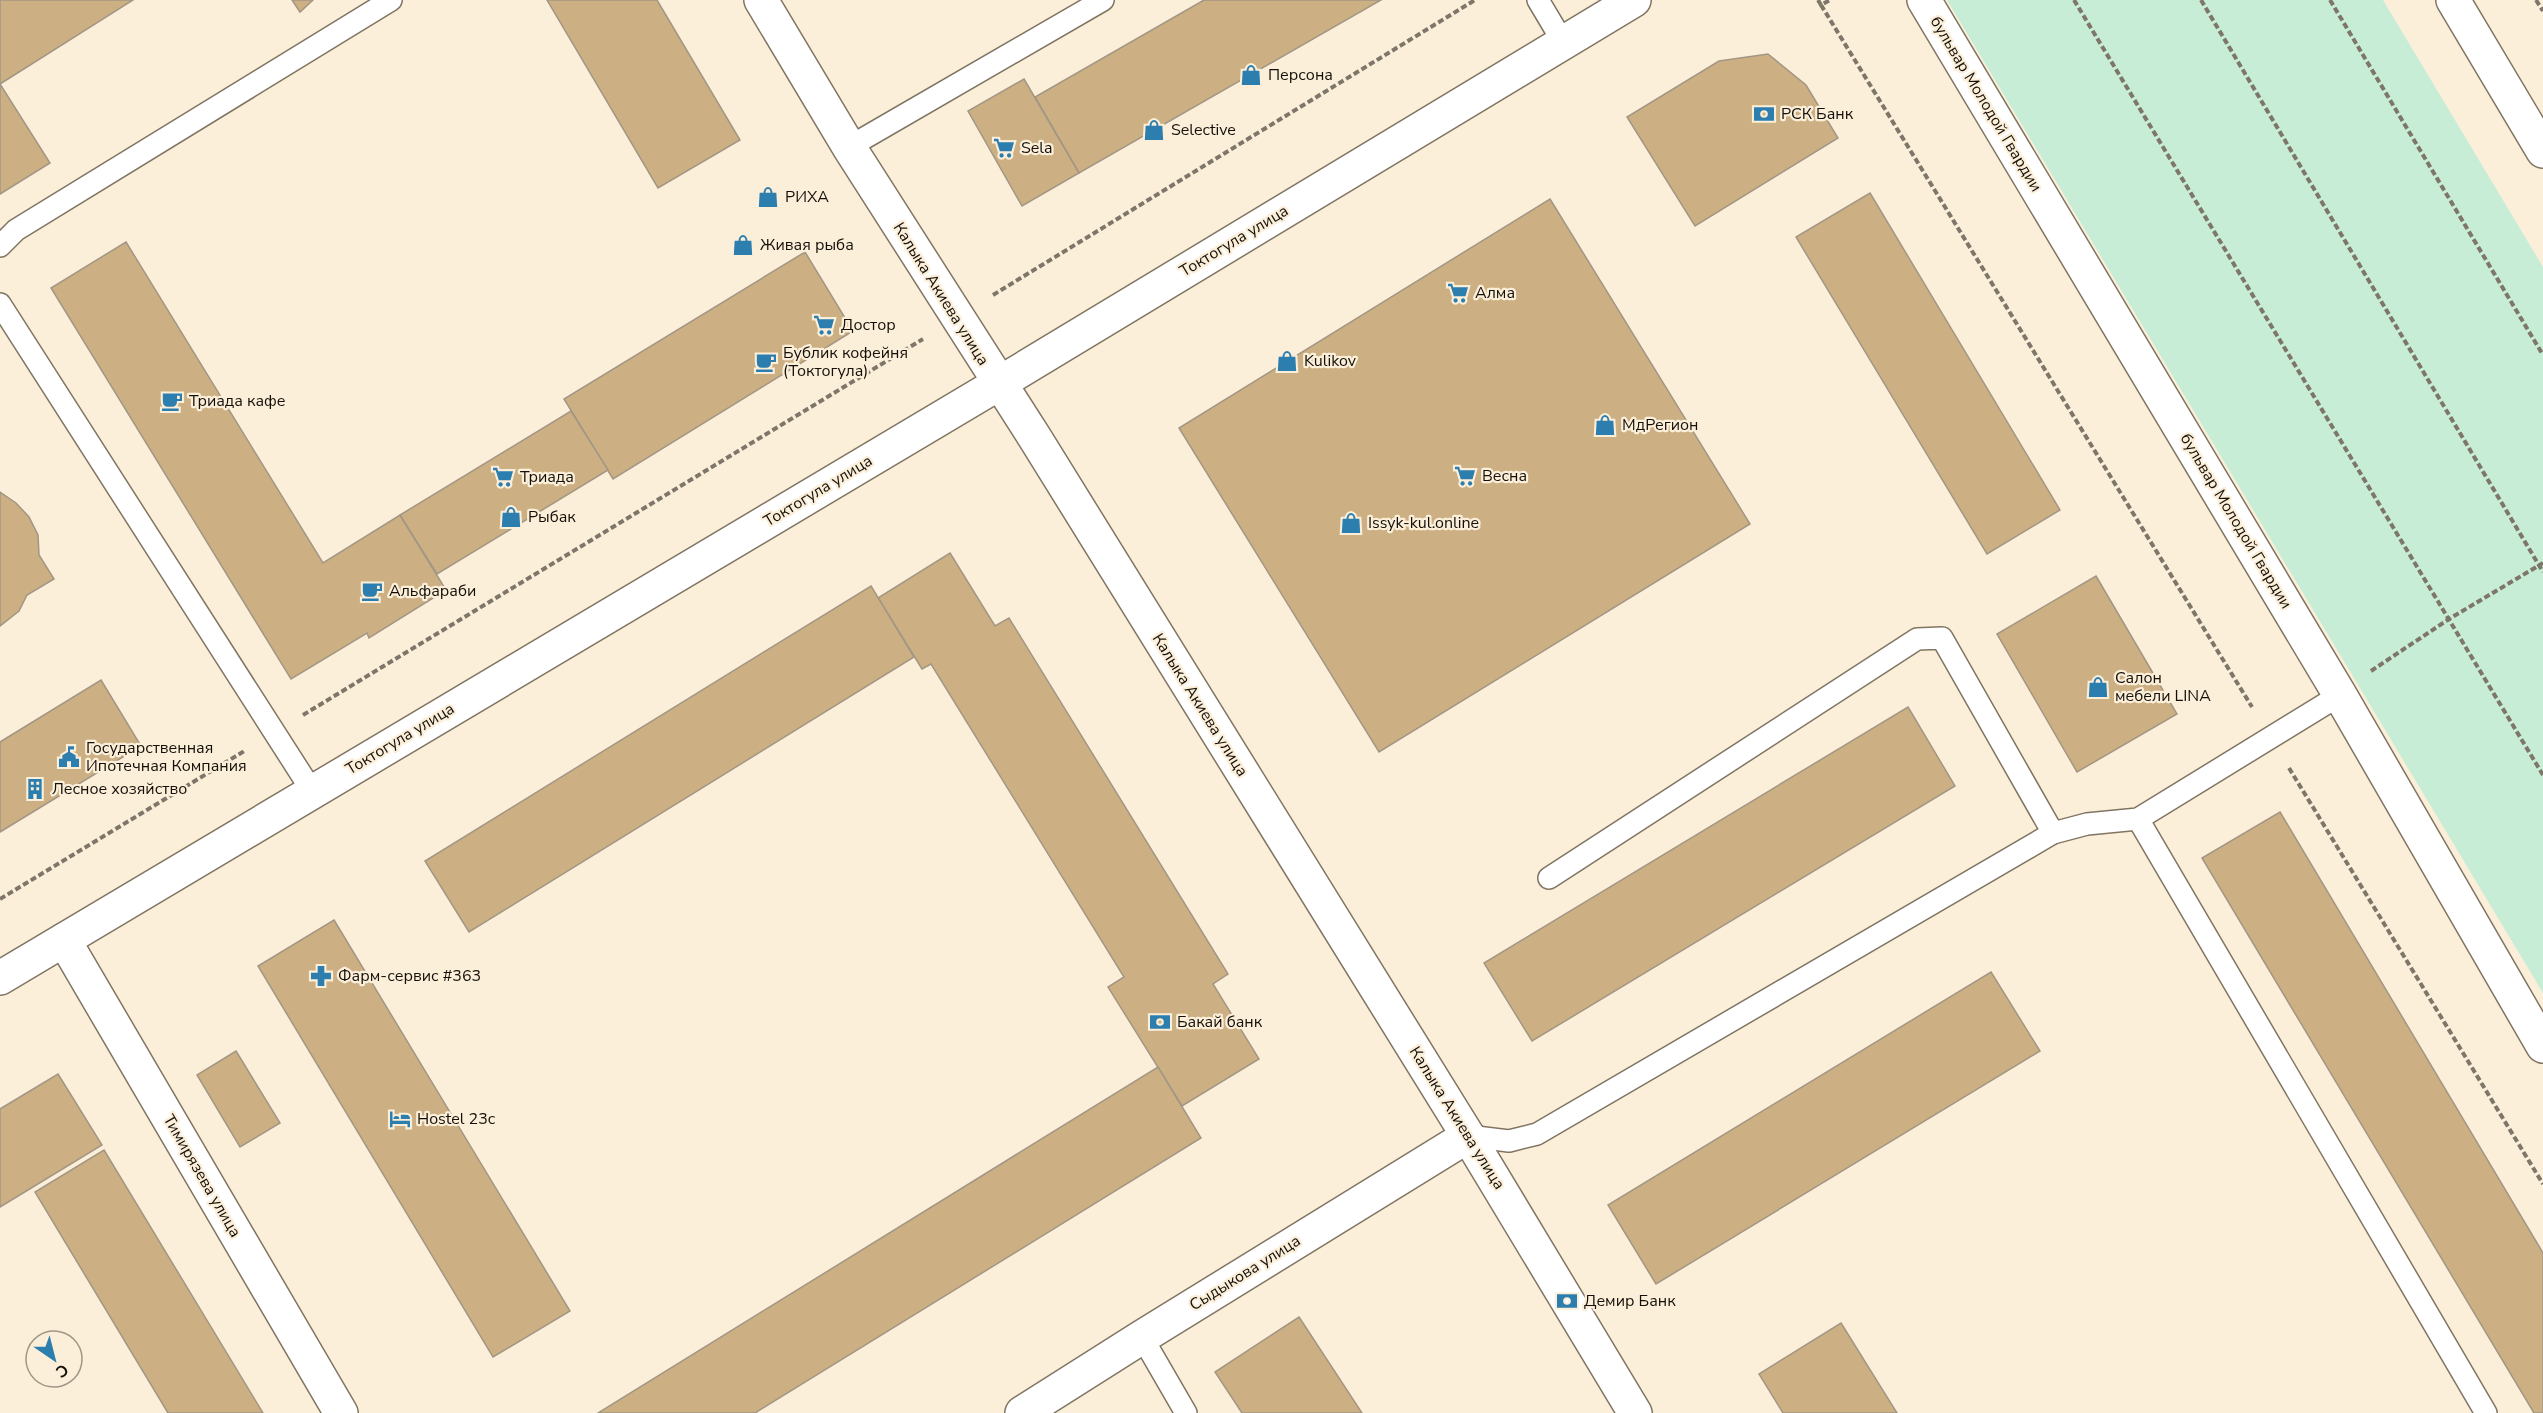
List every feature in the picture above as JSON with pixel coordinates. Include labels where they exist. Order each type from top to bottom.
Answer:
[{"type":"main road","name":"Калыка Акиева улица","points":[[761,0],[849,147],[1047,458],[1468,1136],[1635,1413]]},
{"type":"main road","name":"Токтогула улица","points":[[0,978],[998,384],[1634,0]]},
{"type":"main road","name":"бульвар Молодой Гвардии","points":[[1924,0],[2340,695],[2543,1046]]},
{"type":"main road","points":[[2453,0],[2543,151]]},
{"type":"main road","name":"Тимирязева улица","points":[[64,940],[340,1413]]},
{"type":"main road","name":"Сыдыкова улица","points":[[1022,1413],[1142,1336],[1468,1136]]},
{"type":"lane","points":[[0,246],[16,230],[391,0]]},
{"type":"lane","points":[[849,147],[1103,0]]},
{"type":"lane","points":[[1538,0],[1563,42]]},
{"type":"lane","points":[[0,304],[312,791]]},
{"type":"lane","points":[[1549,878],[1917,639],[1942,638],[2054,832]]},
{"type":"lane","points":[[1468,1136],[1509,1141],[1537,1134],[2054,832],[2087,824],[2138,819],[2340,695]]},
{"type":"lane","points":[[2138,819],[2486,1413]]},
{"type":"lane","points":[[1142,1336],[1186,1413]]},
{"type":"path","points":[[0,899],[1475,0]]},
{"type":"path","points":[[1818,0],[2543,1184]]},
{"type":"path","points":[[1821,5],[1830,0]]},
{"type":"path","points":[[2074,0],[2543,775]]},
{"type":"path","points":[[2201,0],[2541,564],[2543,572]]},
{"type":"path","points":[[2330,0],[2543,355]]},
{"type":"path","points":[[2536,0],[2543,11]]},
{"type":"path","points":[[2340,695],[2449,619],[2541,564]]},
{"type":"green space","points":[[1947,0],[2383,0],[2543,267],[2543,993]]},
{"type":"building","points":[[0,0],[133,0],[0,84]]},
{"type":"building","points":[[292,0],[313,0],[300,12]]},
{"type":"building","points":[[547,0],[657,0],[740,140],[658,188]]},
{"type":"building","points":[[1204,0],[1381,0],[1079,173],[1035,97]]},
{"type":"building","points":[[1768,54],[1806,85],[1838,138],[1695,226],[1627,117],[1719,61]]},
{"type":"building","points":[[1024,79],[1079,173],[1022,206],[968,111]]},
{"type":"building","points":[[0,84],[50,163],[0,194]]},
{"type":"building","points":[[1870,193],[2060,510],[1987,554],[1796,237]]},
{"type":"building","name":"Весна","points":[[1550,199],[1750,524],[1379,752],[1179,428]]},
{"type":"building","name":"Триада кафе","points":[[126,242],[323,563],[400,515],[446,590],[369,638],[367,633],[291,679],[51,288]]},
{"type":"building","points":[[805,252],[853,331],[613,479],[564,399]]},
{"type":"building","points":[[571,411],[608,470],[437,574],[400,515]]},
{"type":"building","points":[[0,492],[16,503],[29,517],[38,535],[39,555],[54,579],[27,595],[19,611],[0,626]]},
{"type":"building","points":[[950,553],[995,626],[1009,618],[1228,974],[1213,984],[1259,1059],[1182,1106],[1108,987],[1124,977],[931,664],[922,669],[878,598]]},
{"type":"building","points":[[2096,576],[2177,714],[2077,772],[1997,634]]},
{"type":"building","points":[[871,586],[914,657],[469,932],[425,861]]},
{"type":"building","name":"Лесное хозяйство","points":[[101,680],[141,746],[0,832],[0,742]]},
{"type":"building","points":[[1908,707],[1955,786],[1532,1041],[1484,963]]},
{"type":"building","points":[[2280,812],[2543,1253],[2543,1413],[2534,1413],[2202,858]]},
{"type":"building","points":[[334,920],[570,1311],[493,1357],[258,966]]},
{"type":"building","points":[[1991,972],[2040,1051],[1656,1284],[1608,1205]]},
{"type":"building","points":[[236,1051],[280,1123],[240,1147],[197,1075]]},
{"type":"building","points":[[1158,1067],[1201,1138],[755,1413],[598,1413]]},
{"type":"building","points":[[58,1074],[102,1145],[0,1207],[0,1109]]},
{"type":"building","points":[[104,1150],[263,1413],[168,1413],[35,1192]]},
{"type":"building","points":[[1299,1317],[1362,1413],[1242,1413],[1215,1372]]},
{"type":"building","points":[[1841,1323],[1897,1413],[1783,1413],[1759,1374]]},
{"type":"place","name":"Персона","points":[[1251,75]]},
{"type":"place","name":"РСК Банк","points":[[1764,114]]},
{"type":"place","name":"Selective","points":[[1154,130]]},
{"type":"place","name":"Sela","points":[[1004,148]]},
{"type":"place","name":"РИХА","points":[[768,197]]},
{"type":"place","name":"Живая рыба","points":[[743,245]]},
{"type":"place","name":"Алма","points":[[1458,293]]},
{"type":"place","name":"Достор","points":[[824,325]]},
{"type":"place","name":"Kulikov","points":[[1287,361]]},
{"type":"place","name":"Бублик кофейня (Токтогула)","points":[[766,362]]},
{"type":"place","name":"Триада кафе","points":[[172,401]]},
{"type":"place","name":"МдРегион","points":[[1605,425]]},
{"type":"place","name":"Весна","points":[[1465,476]]},
{"type":"place","name":"Триада","points":[[503,477]]},
{"type":"place","name":"Рыбак","points":[[511,517]]},
{"type":"place","name":"Issyk-kul.online","points":[[1351,523]]},
{"type":"place","name":"Альфараби","points":[[372,591]]},
{"type":"place","name":"Салон мебели LINA","points":[[2098,687]]},
{"type":"place","name":"Государственная Ипотечная Компания","points":[[69,757]]},
{"type":"place","name":"Лесное хозяйство","points":[[35,789]]},
{"type":"place","name":"Фарм-сервис #363","points":[[321,976]]},
{"type":"place","name":"Бакай банк","points":[[1160,1022]]},
{"type":"place","name":"Hostel 23c","points":[[400,1119]]},
{"type":"place","name":"Демир Банк","points":[[1567,1301]]}]
